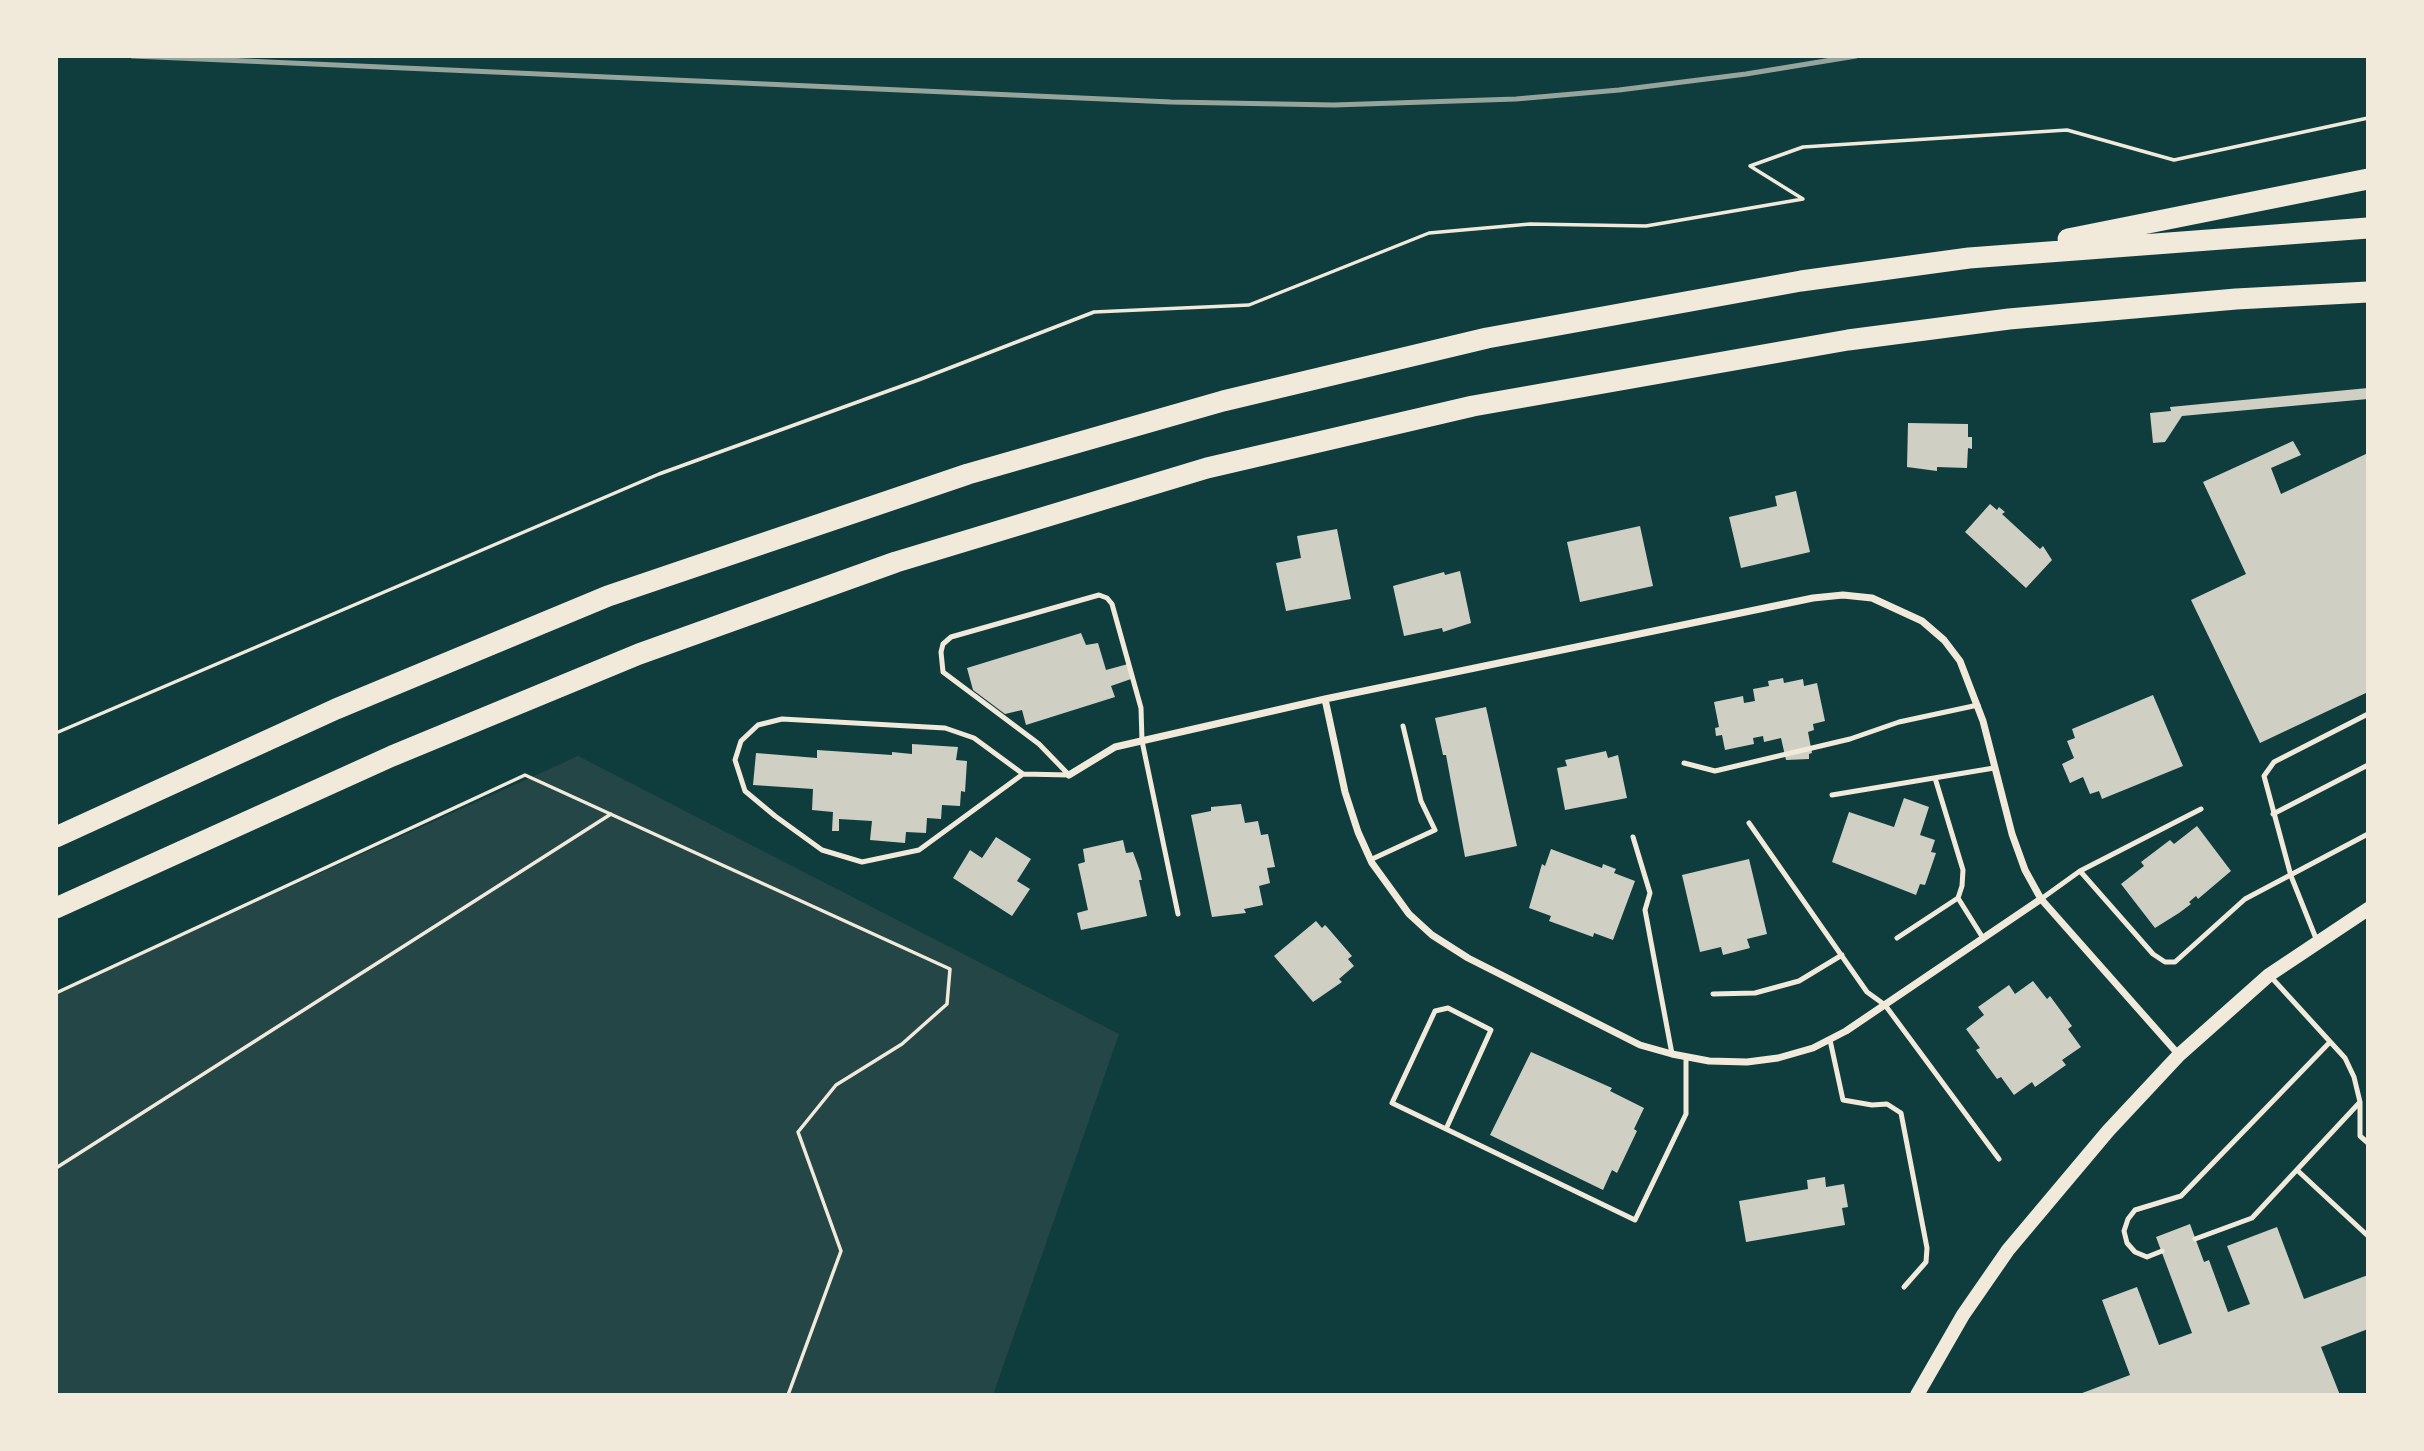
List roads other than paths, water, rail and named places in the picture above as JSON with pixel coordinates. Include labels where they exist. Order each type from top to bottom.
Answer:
[{"type":"highway","points":[[56,837],[336,709],[608,596],[733,552],[1080,440],[1308,379],[1487,338],[1801,281],[1969,258],[2368,179]]},
{"type":"highway","points":[[1969,258],[2368,228]]},
{"type":"highway","points":[[56,908],[416,746],[639,654],[896,562],[1207,468],[1473,406],[1835,342],[2022,318],[2236,299],[2368,292]]},
{"type":"main road","points":[[1917,1395],[1963,1315],[2008,1251],[2108,1131],[2179,1055],[2269,975],[2368,909]]},
{"type":"street","points":[[1069,775],[1115,747],[1325,699],[1813,598],[1843,595],[1872,598],[1922,621],[1944,640],[1961,661],[1978,705],[2025,870],[2041,900],[2179,1055]]},
{"type":"street","points":[[1325,699],[1345,792],[1370,860],[1409,914],[1432,934],[1468,958],[1640,1045],[1672,1055],[1709,1061],[1768,1059],[1813,1048],[1885,1005],[2041,900]]},
{"type":"lane","points":[[1069,775],[1039,744],[943,672],[943,644],[951,638],[1099,595],[1112,604],[1141,708],[1142,741],[1178,914]]},
{"type":"lane","points":[[1684,763],[1715,771],[1850,739],[1899,722],[1978,705]]},
{"type":"lane","points":[[2317,942],[2291,876],[2264,776],[2274,762],[2368,714]]},
{"type":"lane","points":[[1023,774],[919,850],[862,862],[822,850],[744,792],[735,760],[741,741],[758,725],[782,719],[945,728],[974,738],[1023,774],[1069,775]]},
{"type":"lane","points":[[1370,860],[1435,830],[1421,801],[1403,726]]},
{"type":"lane","points":[[2273,814],[2368,765]]},
{"type":"lane","points":[[1832,795],[1994,768]]},
{"type":"lane","points":[[1936,778],[1964,870],[1958,898],[1983,938]]},
{"type":"lane","points":[[2041,900],[2080,871],[2201,809]]},
{"type":"lane","points":[[1749,823],[1867,992],[1885,1005],[1999,1159]]},
{"type":"lane","points":[[2080,871],[2153,954],[2165,962],[2175,962],[2245,898],[2368,834]]},
{"type":"lane","points":[[1633,837],[1650,892],[1645,910],[1672,1055]]},
{"type":"lane","points":[[1897,938],[1958,898]]},
{"type":"lane","points":[[1713,994],[1755,993],[1799,981],[1842,955]]},
{"type":"lane","points":[[2269,975],[2345,1058],[2354,1077],[2360,1102],[2360,1136],[2368,1143]]},
{"type":"lane","points":[[1446,1129],[1491,1030],[1448,1009],[1435,1011],[1392,1103],[1446,1129],[1635,1220],[1686,1114],[1686,1057]]},
{"type":"lane","points":[[1830,1040],[1843,1100],[1872,1105],[1887,1104],[1901,1113],[1927,1248],[1926,1262],[1904,1287]]},
{"type":"lane","points":[[2162,1251],[2147,1257],[2135,1252],[2127,1243],[2124,1231],[2135,1210],[2181,1196],[2330,1042]]},
{"type":"lane","points":[[2195,1239],[2252,1218],[2360,1102]]},
{"type":"lane","points":[[2297,1170],[2368,1236]]},
{"type":"railway","points":[[133,56],[1171,102],[1334,105],[1516,99],[1619,90],[1746,74],[1856,56]]}]
